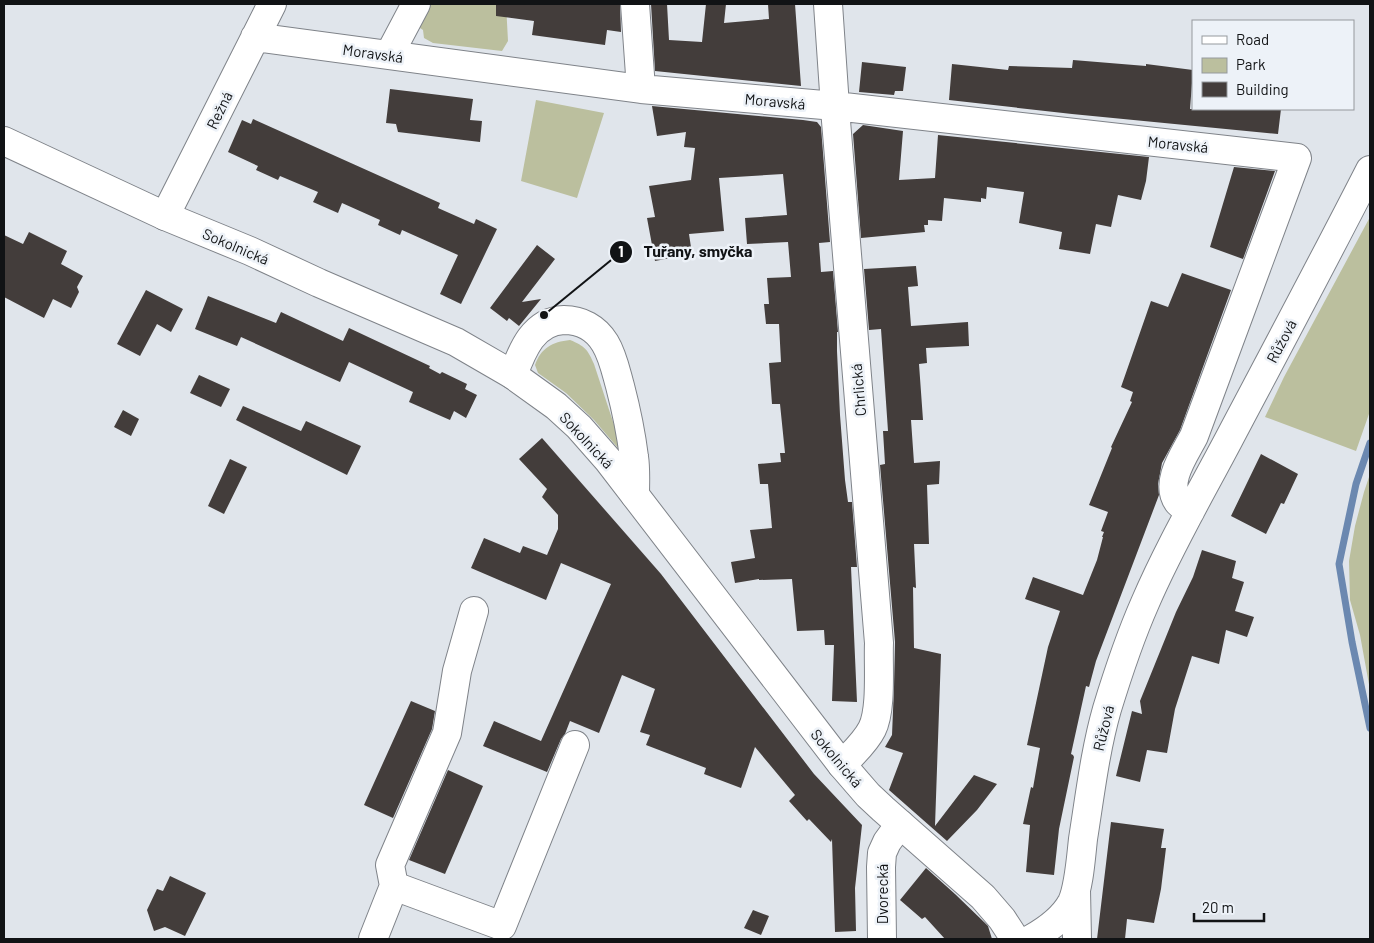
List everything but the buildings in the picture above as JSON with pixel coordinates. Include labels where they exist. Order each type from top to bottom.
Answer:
[{"type":"street","name":"Režná","points":[[165,216],[272,4]]},
{"type":"street","points":[[389,55],[416,4]]},
{"type":"street","points":[[635,4],[641,89]]},
{"type":"street","name":"Chrlická","points":[[828,4],[879,643],[876,720],[865,740],[842,765]]},
{"type":"street","name":"Moravská","points":[[255,37],[641,89],[835,106],[1297,158],[1194,436],[1174,480],[1173,487],[1177,500],[1190,512]]},
{"type":"street","name":"Sokolnická","points":[[4,141],[165,216],[250,251],[456,342],[513,375],[556,406],[579,427],[608,460],[842,765],[868,795],[983,897],[1002,919],[1015,939]]},
{"type":"street","name":"Růžová","points":[[1031,939],[1056,922],[1073,900],[1095,763],[1107,709],[1144,604],[1190,512],[1370,170]]},
{"type":"street","points":[[513,375],[527,344],[538,330],[550,322],[559,320],[577,321],[586,324],[598,334],[609,351],[625,409],[634,459],[635,495]]},
{"type":"street","points":[[373,939],[394,886],[390,865],[447,733],[457,671],[474,611]]},
{"type":"street","points":[[394,886],[502,926],[575,745]]},
{"type":"street","name":"Dvorecká","points":[[882,939],[882,853],[887,842],[900,824]]},
{"type":"street","points":[[1076,890],[1077,939]]},
{"type":"green space","points":[[429,4],[506,4],[508,41],[502,51],[433,43],[424,38],[423,30],[417,26]]},
{"type":"green space","points":[[536,100],[604,113],[577,198],[521,181]]},
{"type":"green space","points":[[1370,217],[1370,411],[1356,451],[1265,417],[1284,377]]},
{"type":"green space","points":[[570,340],[583,347],[592,359],[621,447],[618,448],[594,420],[566,393],[538,373],[535,365],[540,354],[553,344]]},
{"type":"green space","points":[[1370,474],[1370,690],[1360,635],[1350,600],[1349,561],[1355,526]]},
{"type":"waterway","points":[[1370,443],[1356,484],[1339,564],[1352,642],[1370,728]]},
{"type":"place","name":"Tuřany, smyčka","points":[[544,315]]}]
